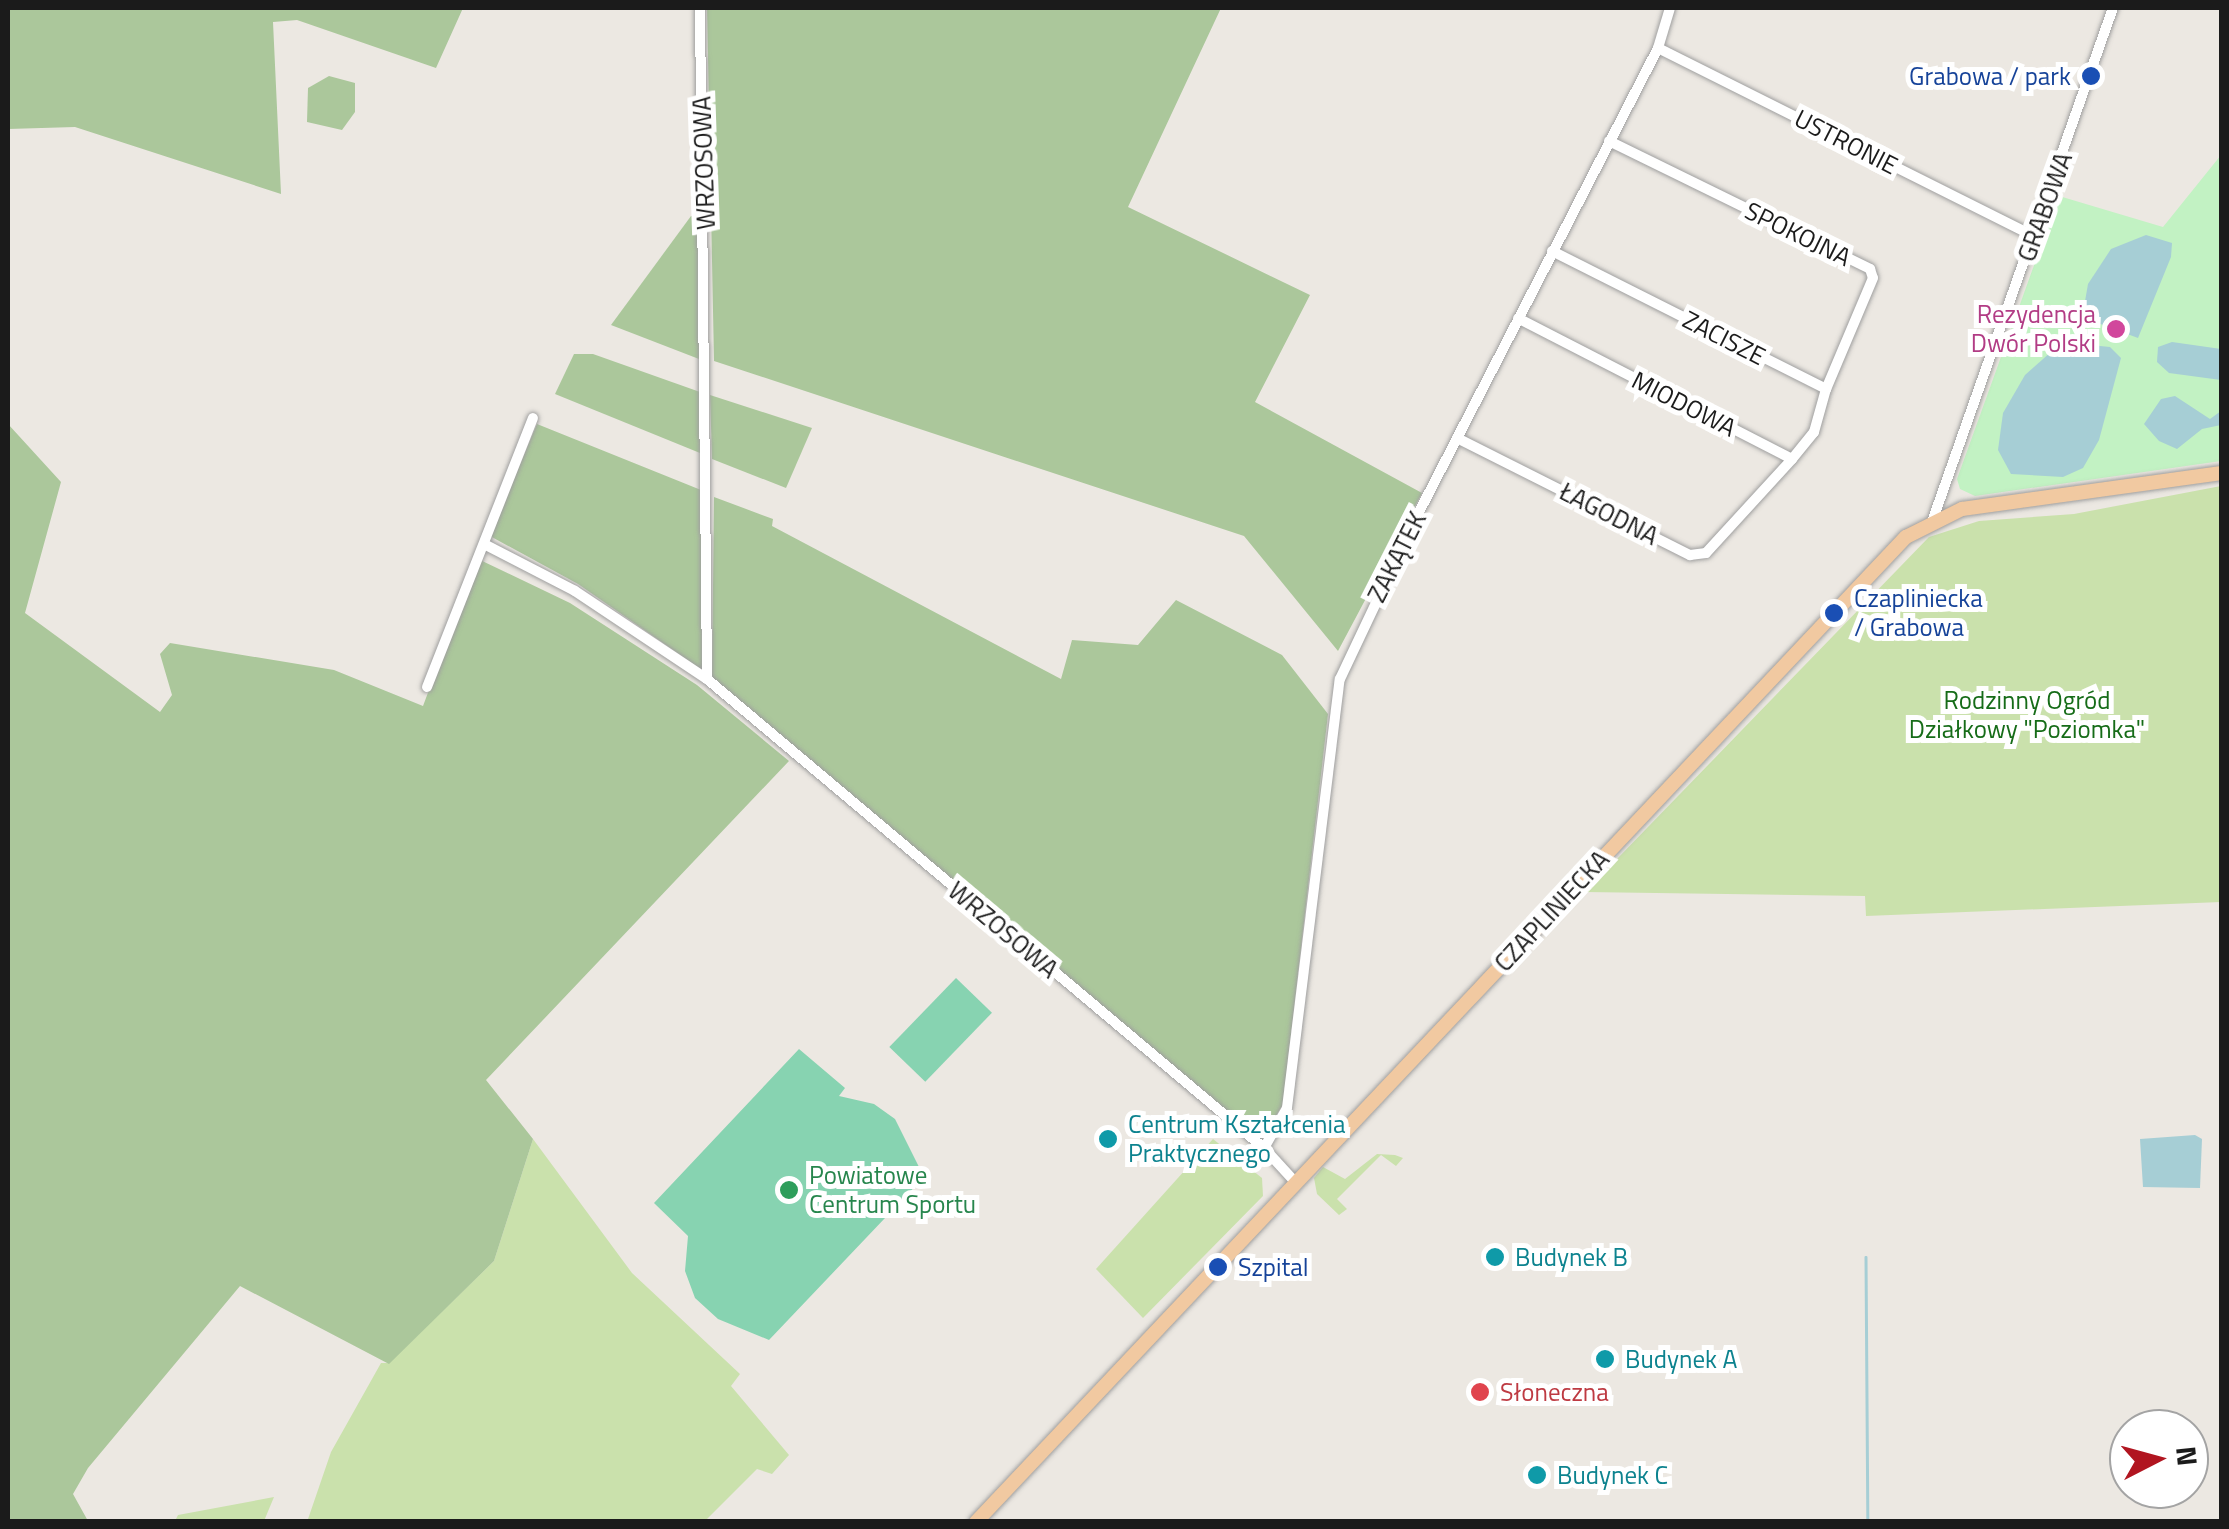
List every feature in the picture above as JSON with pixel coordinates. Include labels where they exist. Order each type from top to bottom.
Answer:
[{"type":"main road","points":[[1933,518],[2222,472]]},
{"type":"main road","name":"CZAPLINIECKA","points":[[976,1522],[1888,555],[1933,518]]},
{"type":"street","name":"WRZOSOWA","points":[[700,8],[707,679]]},
{"type":"street","name":"ZAKĄTEK","points":[[1264,1148],[1287,1108],[1340,679],[1457,438],[1658,48],[1670,8]]},
{"type":"street","name":"GRABOWA","points":[[1933,518],[2113,8]]},
{"type":"street","name":"USTRONIE","points":[[1658,48],[2034,236]]},
{"type":"street","name":"SPOKOJNA","points":[[1608,142],[1870,269],[1873,278],[1826,390]]},
{"type":"street","name":"ZACISZE","points":[[1552,250],[1826,390]]},
{"type":"street","name":"MIODOWA","points":[[1518,318],[1792,459]]},
{"type":"street","points":[[1792,459],[1814,432],[1826,390]]},
{"type":"street","points":[[427,687],[533,418]]},
{"type":"street","name":"ŁAGODNA","points":[[1457,438],[1690,555],[1706,553],[1750,510],[1792,459]]},
{"type":"street","name":"WRZOSOWA","points":[[484,544],[575,590],[707,679],[1264,1148],[1297,1184]]},
{"type":"green space","points":[[8,8],[463,8],[436,68],[297,20],[273,22],[281,194],[75,127],[8,129]]},
{"type":"green space","points":[[707,8],[1221,8],[1128,207],[1310,295],[1255,402],[1422,493],[1338,651],[1244,536],[714,361]]},
{"type":"green space","points":[[329,76],[355,83],[355,112],[342,130],[307,122],[308,88]]},
{"type":"green space","name":"Rezydencja Dwór Polski","points":[[2221,155],[2221,461],[1975,496],[1960,489],[1957,479],[2059,196],[2163,227]]},
{"type":"green space","points":[[691,216],[703,218],[699,359],[611,325]]},
{"type":"green space","points":[[574,354],[593,354],[700,392],[700,453],[555,394]]},
{"type":"green space","points":[[710,395],[812,428],[786,488],[712,459]]},
{"type":"green space","points":[[8,424],[61,482],[25,613],[160,712],[172,695],[160,654],[170,643],[334,670],[423,706],[478,559],[570,603],[697,685],[789,761],[486,1080],[533,1139],[494,1261],[389,1364],[240,1286],[88,1468],[73,1494],[88,1521],[8,1521]]},
{"type":"green space","points":[[537,424],[701,490],[702,670],[578,584],[490,536]]},
{"type":"green space","name":"Rodzinny Ogród Działkowy \"Poziomka\"","points":[[2221,486],[2221,902],[1866,916],[1865,896],[1585,892],[1929,537],[1979,521],[2074,514]]},
{"type":"green space","points":[[714,497],[773,519],[772,526],[1061,679],[1072,640],[1138,645],[1176,600],[1282,655],[1328,714],[1283,1104],[1261,1141],[712,677]]},
{"type":"green space","points":[[956,978],[992,1013],[925,1082],[889,1047]]},
{"type":"green space","name":"Powiatowe Centrum Sportu","points":[[799,1049],[845,1088],[839,1096],[874,1104],[895,1119],[924,1177],[769,1340],[718,1319],[695,1298],[685,1271],[688,1236],[654,1203]]},
{"type":"green space","points":[[533,1139],[632,1273],[740,1374],[731,1386],[789,1455],[772,1474],[757,1469],[705,1521],[307,1522],[331,1452],[381,1363],[389,1363],[494,1261]]},
{"type":"green space","points":[[1213,1139],[1262,1178],[1263,1196],[1143,1318],[1096,1269]]},
{"type":"green space","points":[[1377,1154],[1403,1158],[1396,1166],[1381,1155],[1337,1199],[1347,1209],[1339,1215],[1317,1194],[1314,1178],[1323,1167],[1345,1179]]},
{"type":"green space","points":[[274,1497],[264,1521],[175,1521],[178,1515]]},
{"type":"water","points":[[2146,235],[2172,243],[2171,257],[2138,338],[2095,322],[2084,307],[2088,284],[2111,249]]},
{"type":"water","points":[[2172,342],[2221,349],[2221,380],[2169,373],[2157,362],[2158,347]]},
{"type":"water","points":[[2080,344],[2110,347],[2121,358],[2099,440],[2083,468],[2063,477],[2011,474],[1998,450],[2003,413],[2025,375],[2051,352]]},
{"type":"water","points":[[2175,396],[2210,419],[2221,411],[2221,425],[2202,429],[2177,449],[2159,441],[2144,424],[2161,399]]},
{"type":"water","points":[[2195,1135],[2202,1139],[2200,1188],[2143,1187],[2140,1139]]},
{"type":"waterway","points":[[1866,1257],[1868,1522]]},
{"type":"place","name":"Grabowa / park","points":[[2091,76]]},
{"type":"place","name":"Rezydencja Dwór Polski","points":[[2116,329]]},
{"type":"place","name":"Czapliniecka / Grabowa","points":[[1834,613]]},
{"type":"place","name":"Centrum Kształcenia Praktycznego","points":[[1108,1139]]},
{"type":"place","name":"Powiatowe Centrum Sportu","points":[[789,1190]]},
{"type":"place","name":"Budynek B","points":[[1495,1257]]},
{"type":"place","name":"Szpital","points":[[1218,1267]]},
{"type":"place","name":"Budynek A","points":[[1605,1359]]},
{"type":"place","name":"Słoneczna","points":[[1480,1392]]},
{"type":"place","name":"Budynek C","points":[[1537,1475]]}]
